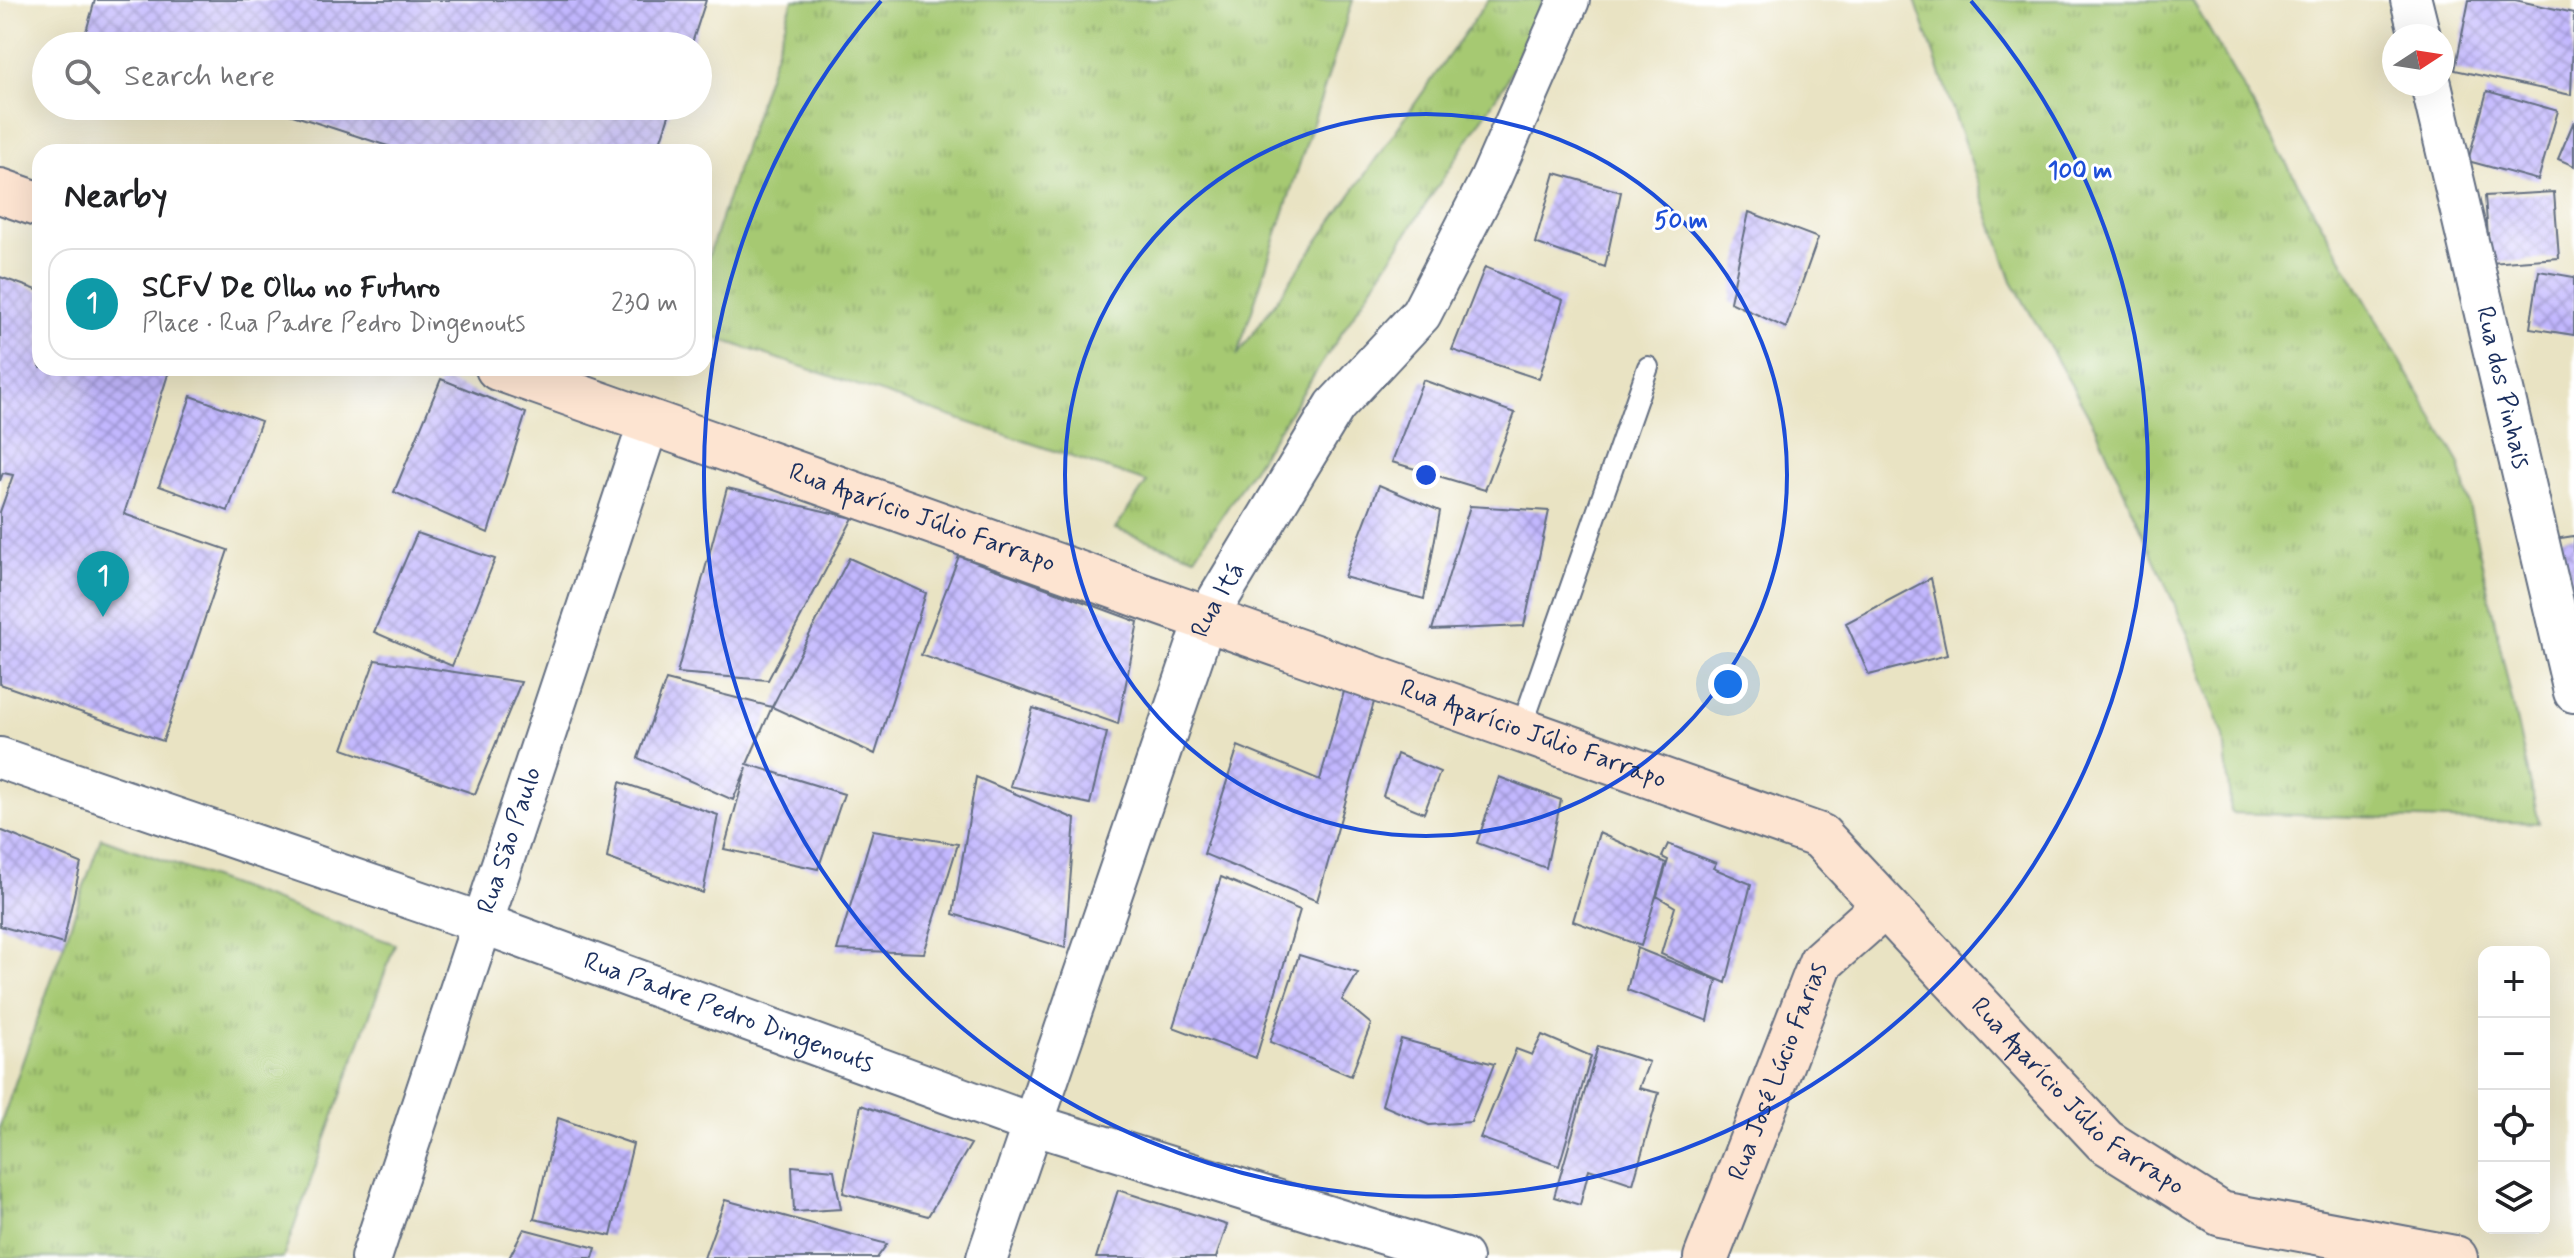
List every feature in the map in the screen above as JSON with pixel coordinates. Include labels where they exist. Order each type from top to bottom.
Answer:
[{"type":"street","name":"Rua Itá","points":[[987,1258],[1205,621],[1335,406],[1421,314],[1490,180],[1569,0]]},
{"type":"street","points":[[2411,0],[2417,24]]},
{"type":"street","name":"Rua dos Pinhais","points":[[2434,96],[2574,692]]},
{"type":"street","points":[[0,191],[32,202]]},
{"type":"street","name":"Rua Aparício Júlio Farrapo","points":[[520,376],[1205,621],[1820,836],[1883,907],[2105,1141],[2221,1214],[2455,1258]]},
{"type":"street","name":"Rua São Paulo","points":[[371,1258],[649,422]]},
{"type":"street","name":"Rua Padre Pedro Dingenouts","points":[[0,758],[482,923],[1035,1125],[1462,1258]]},
{"type":"street","name":"Rua José Lúcio Farias","points":[[1706,1258],[1821,962],[1883,907]]},
{"type":"lane","points":[[1521,729],[1648,367]]},
{"type":"green space","points":[[793,0],[1353,0],[1237,356],[1488,0],[1543,0],[1506,82],[1195,557],[1115,529],[1147,482],[712,337],[712,246]]},
{"type":"green space","points":[[1915,0],[2192,0],[2460,464],[2539,823],[2231,813],[2224,737],[2188,635],[2097,430],[2012,281]]},
{"type":"green space","points":[[101,838],[395,944],[283,1258],[0,1258],[0,1126]]},
{"type":"building","points":[[95,0],[706,0],[696,32],[86,32]]},
{"type":"building","points":[[2469,0],[2515,0],[2574,13],[2571,95],[2455,70]]},
{"type":"building","points":[[2487,91],[2558,111],[2538,180],[2468,161]]},
{"type":"building","points":[[308,120],[667,120],[660,144],[381,144]]},
{"type":"building","points":[[2574,121],[2574,166],[2558,159]]},
{"type":"building","points":[[1555,173],[1621,192],[1605,267],[1535,243]]},
{"type":"building","points":[[2554,192],[2559,258],[2490,263],[2485,196]]},
{"type":"building","points":[[1749,212],[1818,238],[1786,328],[1730,302]]},
{"type":"building","points":[[1485,267],[1563,300],[1539,379],[1452,350]]},
{"type":"building","points":[[2539,271],[2574,277],[2574,335],[2530,328]]},
{"type":"building","points":[[0,277],[32,288],[32,376],[167,376],[124,514],[228,550],[163,741],[0,684],[0,512],[13,475],[3,473],[0,481]]},
{"type":"building","points":[[441,379],[526,413],[488,533],[394,492]]},
{"type":"building","points":[[1423,380],[1515,413],[1485,490],[1392,462]]},
{"type":"building","points":[[191,396],[261,421],[228,511],[159,486]]},
{"type":"building","points":[[1379,485],[1440,511],[1424,599],[1344,577]]},
{"type":"building","points":[[727,488],[853,518],[768,680],[677,673]]},
{"type":"building","points":[[1470,506],[1549,511],[1524,626],[1432,630]]},
{"type":"building","points":[[417,533],[495,559],[452,666],[374,632]]},
{"type":"building","points":[[2574,536],[2574,611],[2554,539]]},
{"type":"building","points":[[959,556],[1138,622],[1118,724],[921,655]]},
{"type":"building","points":[[849,558],[926,593],[875,754],[772,707]]},
{"type":"building","points":[[1931,578],[1947,655],[1869,675],[1846,623]]},
{"type":"building","points":[[375,660],[521,682],[475,794],[343,749]]},
{"type":"building","points":[[666,680],[772,707],[747,764],[844,794],[818,869],[724,849],[747,767],[733,800],[638,758]]},
{"type":"building","points":[[1346,684],[1376,695],[1317,901],[1204,854],[1238,746],[1320,780]]},
{"type":"building","points":[[1033,708],[1107,733],[1090,804],[1010,786]]},
{"type":"building","points":[[1397,754],[1440,772],[1424,813],[1383,796]]},
{"type":"building","points":[[976,777],[1075,819],[1065,948],[953,914]]},
{"type":"building","points":[[1499,777],[1561,800],[1546,868],[1477,843]]},
{"type":"building","points":[[620,782],[718,815],[703,893],[607,858]]},
{"type":"building","points":[[0,830],[81,863],[63,944],[0,926]]},
{"type":"building","points":[[873,830],[958,844],[924,953],[837,950]]},
{"type":"building","points":[[1599,833],[1666,863],[1641,946],[1573,921]]},
{"type":"building","points":[[1668,844],[1716,863],[1713,868],[1751,884],[1726,983],[1661,954],[1675,907],[1657,896],[1668,860],[1662,857]]},
{"type":"building","points":[[1221,877],[1300,910],[1256,1058],[1173,1027]]},
{"type":"building","points":[[1637,948],[1717,980],[1708,1021],[1627,990]]},
{"type":"building","points":[[1299,955],[1358,973],[1342,1000],[1371,1024],[1351,1076],[1270,1042]]},
{"type":"building","points":[[1542,1035],[1591,1056],[1559,1166],[1480,1138],[1516,1049],[1532,1055]]},
{"type":"building","points":[[1401,1039],[1494,1064],[1471,1122],[1429,1125],[1382,1105]]},
{"type":"building","points":[[1598,1046],[1649,1062],[1639,1088],[1659,1093],[1633,1184],[1589,1169],[1580,1205],[1554,1197]]},
{"type":"building","points":[[861,1105],[971,1144],[928,1216],[843,1193]]},
{"type":"building","points":[[558,1118],[633,1144],[611,1236],[534,1219]]},
{"type":"building","points":[[792,1166],[834,1170],[841,1209],[794,1212]]},
{"type":"building","points":[[1118,1190],[1227,1225],[1216,1258],[1096,1258]]},
{"type":"building","points":[[725,1200],[887,1244],[877,1258],[704,1258]]},
{"type":"building","points":[[524,1229],[596,1248],[593,1258],[509,1258]]},
{"type":"place","name":"SCFV De Olho no Futuro","points":[[103,617]]}]
